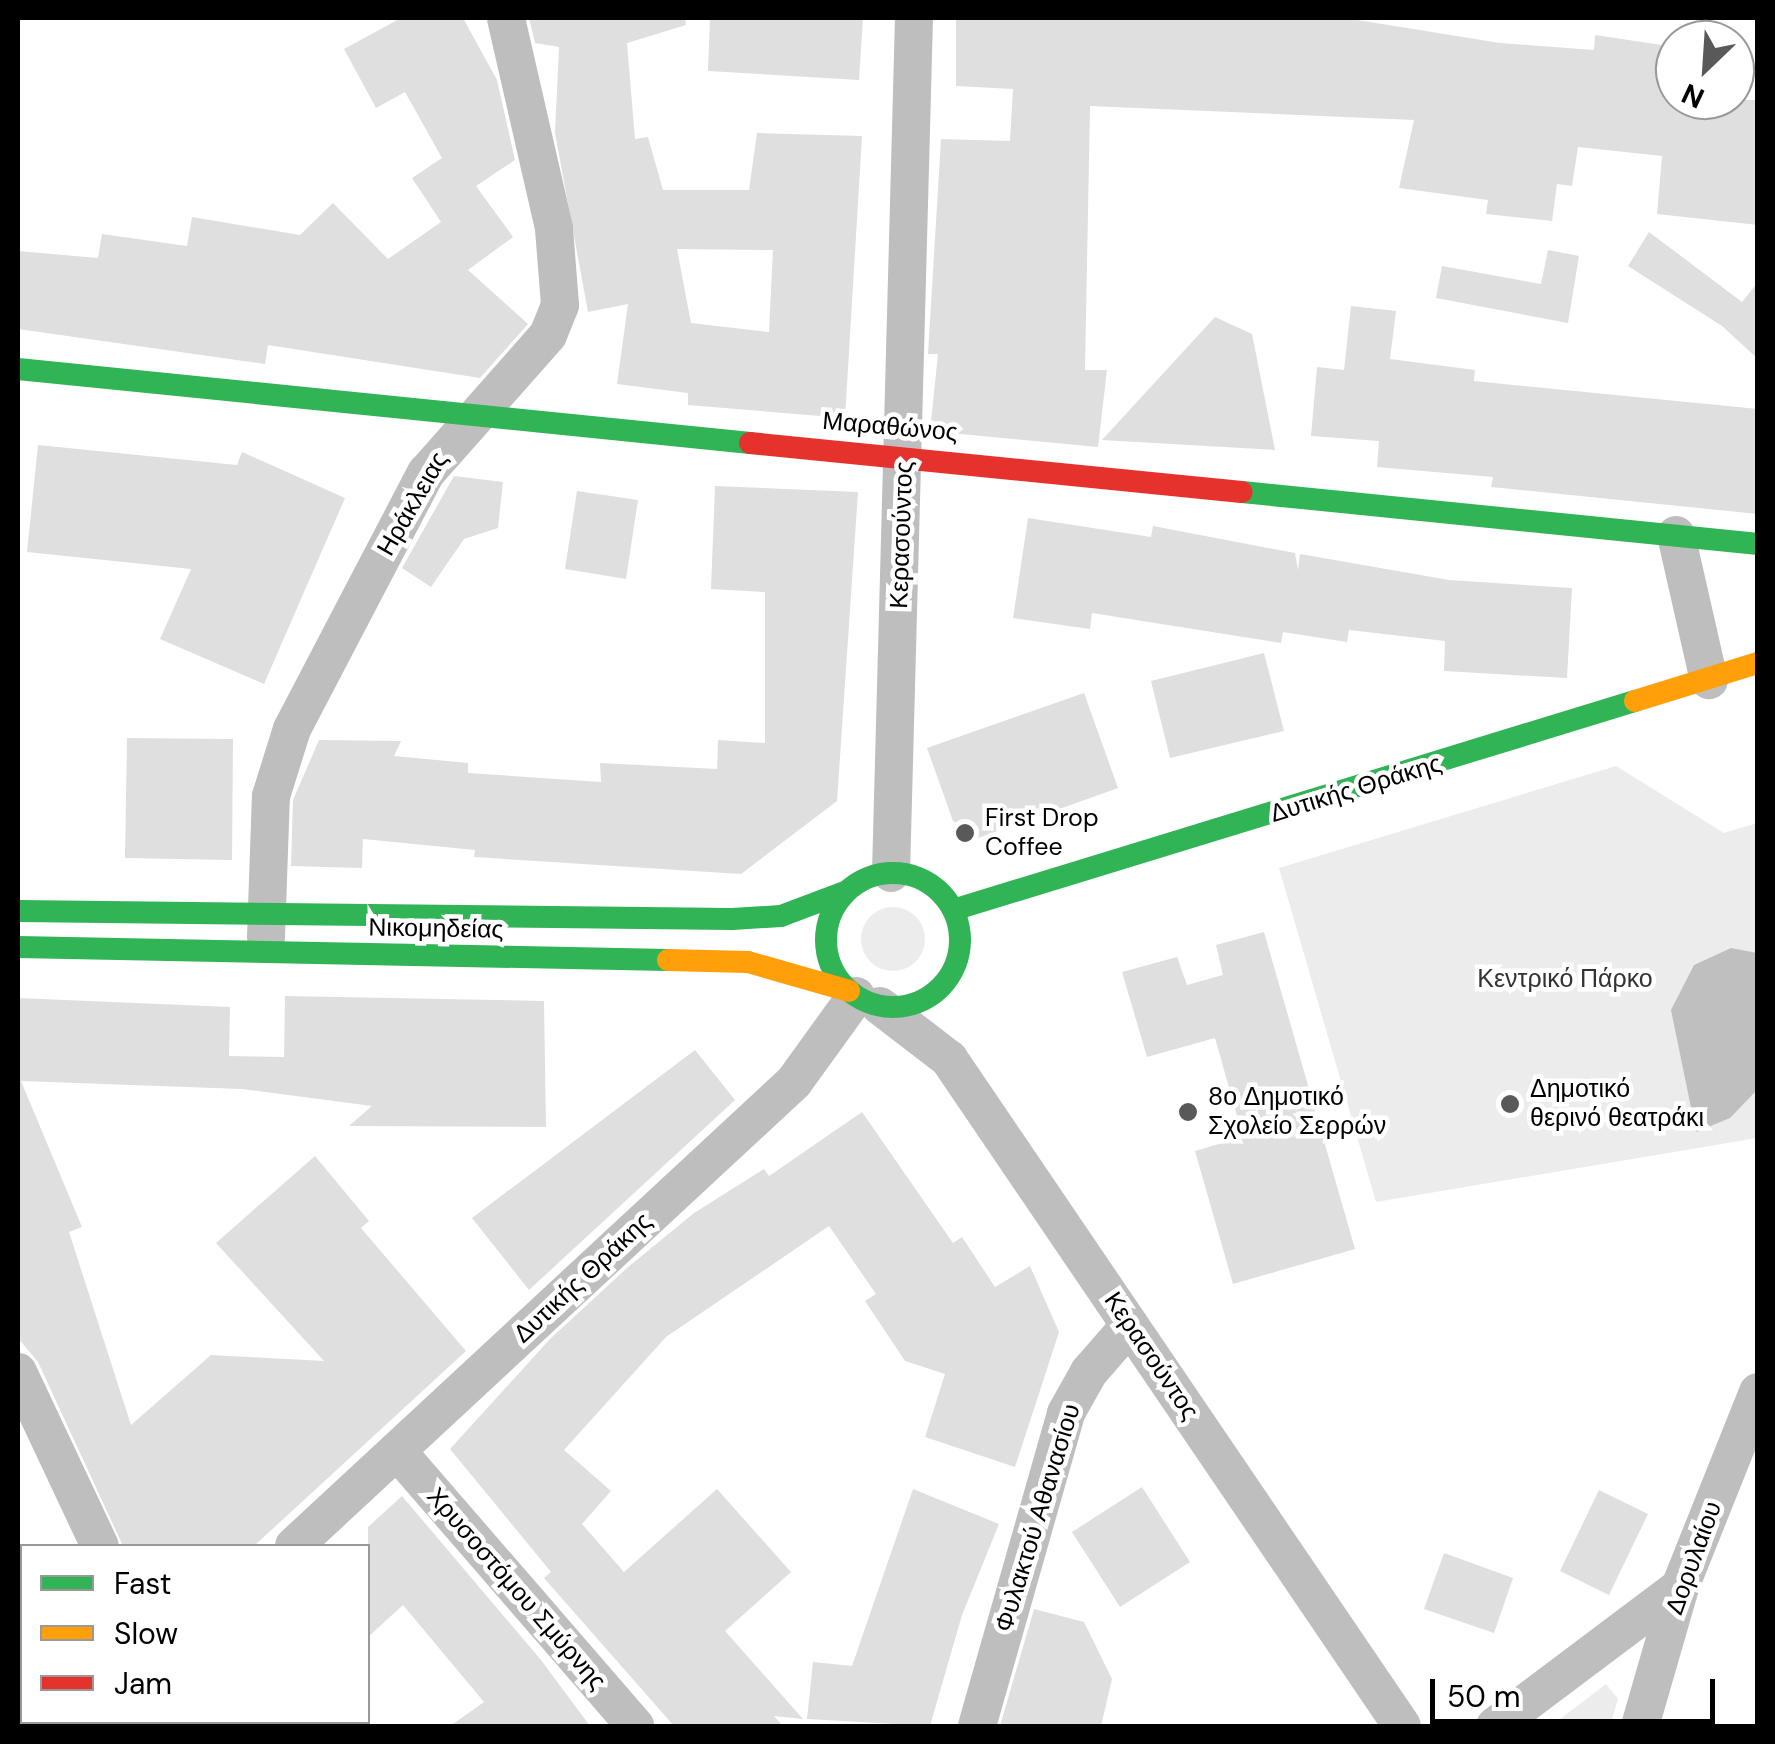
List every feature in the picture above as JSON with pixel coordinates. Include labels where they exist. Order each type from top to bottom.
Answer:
[{"type":"street","name":"Ηράκλειας","points":[[266,954],[271,796],[292,729],[426,473],[469,418],[548,335],[560,305],[554,228],[506,18]]},
{"type":"street","name":"Κερασούντος","points":[[891,873],[914,18]]},
{"type":"street","name":"Μαραθώνος","points":[[18,368],[469,418],[905,456],[1758,544]]},
{"type":"street","points":[[1676,535],[1709,680]]},
{"type":"street","name":"Δυτικής Θράκης","points":[[953,910],[1758,664]]},
{"type":"street","points":[[891,873],[921,878],[953,910],[960,948],[949,979],[924,1000],[862,998],[834,973],[826,939],[846,892],[891,873]]},
{"type":"street","name":"Νικομηδείας","points":[[18,911],[267,910],[732,919],[782,916],[846,892]]},
{"type":"street","name":"Νικομηδείας","points":[[18,947],[748,962],[862,998]]},
{"type":"street","name":"Κερασούντος","points":[[862,998],[949,1059],[1402,1726]]},
{"type":"street","name":"Δυτικής Θράκης","points":[[296,1544],[794,1082],[862,998]]},
{"type":"street","name":"Φυλακτού Αθανασίου","points":[[977,1726],[1066,1412],[1089,1372],[1130,1325]]},
{"type":"street","points":[[18,1372],[99,1544]]},
{"type":"street","name":"Δορυλαίου","points":[[1640,1726],[1680,1587],[1758,1392]]},
{"type":"street","name":"Χρυσοστόμου Σμύρνης","points":[[397,1452],[635,1726]]},
{"type":"street","points":[[1495,1726],[1680,1587]]},
{"type":"green space","name":"Κεντρικό Πάρκο","points":[[1616,766],[1724,833],[1757,823],[1757,1138],[1376,1202],[1279,868]]},
{"type":"green space","points":[[893,907],[916,916],[925,939],[916,962],[893,971],[870,962],[861,939],[870,916]]},
{"type":"green space","points":[[1606,1684],[1618,1699],[1610,1726],[1551,1726]]},
{"type":"shaded area","points":[[1731,948],[1757,953],[1757,1090],[1730,1118],[1696,1132],[1671,1010],[1694,965]]},
{"type":"building","points":[[401,18],[463,18],[497,80],[515,160],[476,186],[513,237],[468,270],[528,324],[480,378],[268,345],[265,364],[18,329],[18,251],[98,258],[102,234],[187,246],[192,217],[300,235],[333,203],[388,259],[441,222],[412,178],[442,158],[405,92],[376,108],[344,49]]},
{"type":"building","points":[[529,18],[685,18],[686,25],[627,43],[635,139],[648,137],[663,190],[749,190],[757,133],[862,136],[845,418],[688,405],[688,393],[617,384],[628,304],[588,312],[555,133],[559,47],[535,43]],"holes":[[[677,249],[773,250],[769,332],[691,323]]]},
{"type":"building","points":[[710,18],[863,18],[859,80],[708,71]]},
{"type":"building","points":[[956,18],[1345,18],[1500,43],[1594,50],[1595,35],[1655,44],[1655,120],[1755,120],[1758,100],[1758,225],[1657,214],[1662,156],[1578,147],[1572,186],[1557,184],[1552,221],[1486,214],[1488,200],[1399,188],[1414,120],[1090,106],[1085,370],[1107,370],[1098,447],[930,431],[938,354],[928,354],[941,139],[1010,141],[1013,89],[956,86]]},
{"type":"building","points":[[1649,232],[1742,302],[1758,282],[1758,359],[1722,326],[1628,266]]},
{"type":"building","points":[[1548,250],[1579,256],[1568,323],[1436,298],[1442,266],[1541,284]]},
{"type":"building","points":[[1351,306],[1396,311],[1390,359],[1475,370],[1474,381],[1758,409],[1758,514],[1491,487],[1493,477],[1377,467],[1379,441],[1311,436],[1317,367],[1344,370]]},
{"type":"building","points":[[1215,317],[1252,334],[1275,450],[1102,440]]},
{"type":"building","points":[[38,445],[237,465],[242,452],[345,498],[264,684],[160,639],[191,569],[27,552]]},
{"type":"building","points":[[454,476],[503,482],[498,528],[464,539],[431,587],[402,568]]},
{"type":"building","points":[[715,486],[858,492],[837,801],[741,874],[474,857],[475,850],[363,839],[362,868],[291,866],[293,800],[319,740],[401,741],[394,756],[468,763],[468,773],[601,782],[600,763],[717,769],[718,740],[765,743],[765,592],[711,589]]},
{"type":"building","points":[[577,491],[638,500],[626,579],[565,569]]},
{"type":"building","points":[[1028,518],[1151,537],[1153,526],[1295,553],[1298,570],[1300,554],[1449,580],[1572,588],[1567,678],[1444,671],[1445,641],[1349,630],[1347,642],[1283,632],[1281,643],[1092,613],[1090,629],[1013,618]]},
{"type":"building","points":[[1264,653],[1284,731],[1170,758],[1151,681]]},
{"type":"building","points":[[1084,693],[1118,788],[978,838],[953,821],[927,748]]},
{"type":"building","points":[[127,738],[233,739],[232,860],[125,858]]},
{"type":"building","points":[[1264,932],[1355,1249],[1233,1284],[1195,1151],[1243,1137],[1215,1038],[1147,1057],[1122,972],[1177,957],[1187,985],[1223,975],[1216,945]]},
{"type":"building","points":[[285,996],[544,1001],[546,1127],[349,1126],[372,1106],[242,1089],[21,1081],[82,1227],[69,1232],[131,1425],[211,1355],[324,1361],[216,1243],[315,1156],[369,1221],[361,1228],[466,1351],[256,1544],[122,1544],[38,1362],[18,1338],[18,998],[230,1007],[229,1056],[284,1057]]},
{"type":"building","points":[[695,1050],[735,1100],[529,1290],[472,1218]]},
{"type":"building","points":[[862,1112],[953,1243],[962,1237],[995,1287],[1030,1266],[1059,1332],[1015,1467],[925,1437],[945,1374],[905,1361],[865,1301],[876,1294],[829,1226],[666,1337],[564,1450],[611,1491],[582,1524],[624,1572],[717,1489],[791,1572],[725,1631],[803,1719],[774,1716],[783,1726],[674,1726],[544,1578],[551,1572],[450,1449],[550,1339],[694,1213],[764,1169],[769,1176]]},
{"type":"building","points":[[1142,1487],[1190,1562],[1120,1607],[1072,1532]]},
{"type":"building","points":[[913,1489],[999,1524],[962,1615],[930,1726],[807,1719],[813,1662],[852,1666]]},
{"type":"building","points":[[1599,1490],[1648,1514],[1609,1595],[1560,1571]]},
{"type":"building","points":[[402,1496],[541,1660],[590,1726],[450,1726],[484,1702],[403,1605],[370,1635],[368,1527]]},
{"type":"building","points":[[1444,1553],[1513,1578],[1494,1633],[1424,1609]]},
{"type":"building","points":[[1034,1609],[1084,1622],[1112,1679],[1101,1726],[1000,1726]]},
{"type":"traffic: fast","points":[[18,369],[750,443]]},
{"type":"traffic: fast","points":[[1242,492],[1758,544]]},
{"type":"traffic: fast","points":[[953,910],[1635,701]]},
{"type":"traffic: fast","points":[[893,873],[919,878],[941,892],[955,914],[960,940],[955,966],[941,988],[919,1002],[893,1007],[867,1002],[845,988],[831,966],[826,940],[831,914],[845,892],[867,878],[893,873]]},
{"type":"traffic: fast","points":[[18,911],[732,919],[781,916],[845,892]]},
{"type":"traffic: fast","points":[[18,947],[668,960]]},
{"type":"traffic: slow","points":[[1635,701],[1758,663]]},
{"type":"traffic: slow","points":[[668,960],[748,962],[849,991]]},
{"type":"traffic: jam","points":[[750,443],[1242,492]]},
{"type":"place","name":"First Drop Coffee","points":[[965,833]]},
{"type":"place","name":"Δημοτικό θερινό θεατράκι","points":[[1510,1104]]},
{"type":"place","name":"8ο Δημοτικό Σχολείο Σερρών","points":[[1188,1112]]}]
